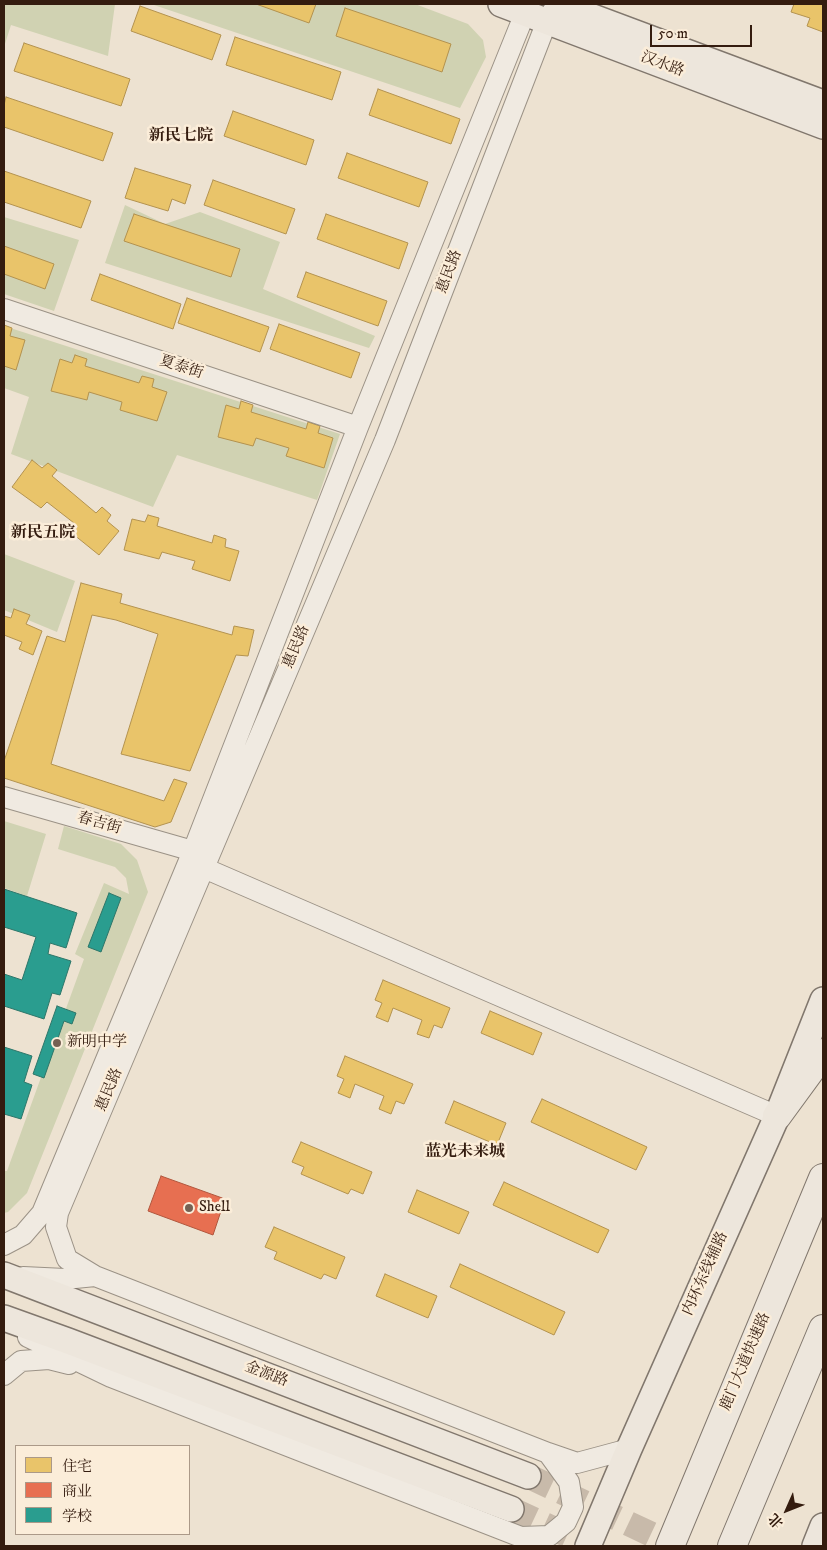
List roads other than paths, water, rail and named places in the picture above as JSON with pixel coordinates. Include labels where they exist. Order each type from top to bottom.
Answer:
[{"type":"highway","points":[[776,1116],[823,1053]]},
{"type":"highway","name":"鹿门大道快速路","points":[[670,1546],[823,1178]]},
{"type":"highway","points":[[732,1546],[823,1329]]},
{"type":"main road","name":"汉水路","points":[[501,4],[543,9],[823,103]]},
{"type":"main road","name":"汉水路","points":[[543,9],[823,126]]},
{"type":"main road","name":"内环东线辅路","points":[[588,1546],[628,1449],[776,1116],[823,1000]]},
{"type":"main road","name":"金源路","points":[[6,1276],[528,1476]]},
{"type":"main road","points":[[4,1318],[511,1509]]},
{"type":"main road","points":[[815,1546],[823,1526]]},
{"type":"street","name":"惠民路","points":[[543,9],[358,427],[199,859],[58,1213],[56,1227],[67,1259],[95,1276],[548,1454],[577,1463],[628,1449]]},
{"type":"street","name":"惠民路","points":[[4,1245],[23,1236],[42,1213],[385,440],[543,9]]},
{"type":"street","name":"夏泰街","points":[[4,309],[358,427]]},
{"type":"street","name":"春吉街","points":[[4,797],[199,859],[776,1116]]},
{"type":"street","points":[[6,1276],[65,1279],[95,1276]]},
{"type":"street","points":[[4,1326],[102,1372],[527,1541],[549,1536],[566,1522],[573,1507],[569,1482],[548,1454]]},
{"type":"street","points":[[4,1375],[21,1361],[50,1359],[102,1372]]},
{"type":"tunnel","points":[[528,1476],[676,1546]]},
{"type":"tunnel","points":[[511,1509],[591,1546]]},
{"type":"place","name":"新明中学","points":[[57,1043]]},
{"type":"place","name":"Shell","points":[[189,1208]]},
{"type":"district","name":"新民七院","points":[[181,137]]},
{"type":"district","name":"新民五院","points":[[43,534]]},
{"type":"district","name":"蓝光未来城","points":[[465,1153]]}]
